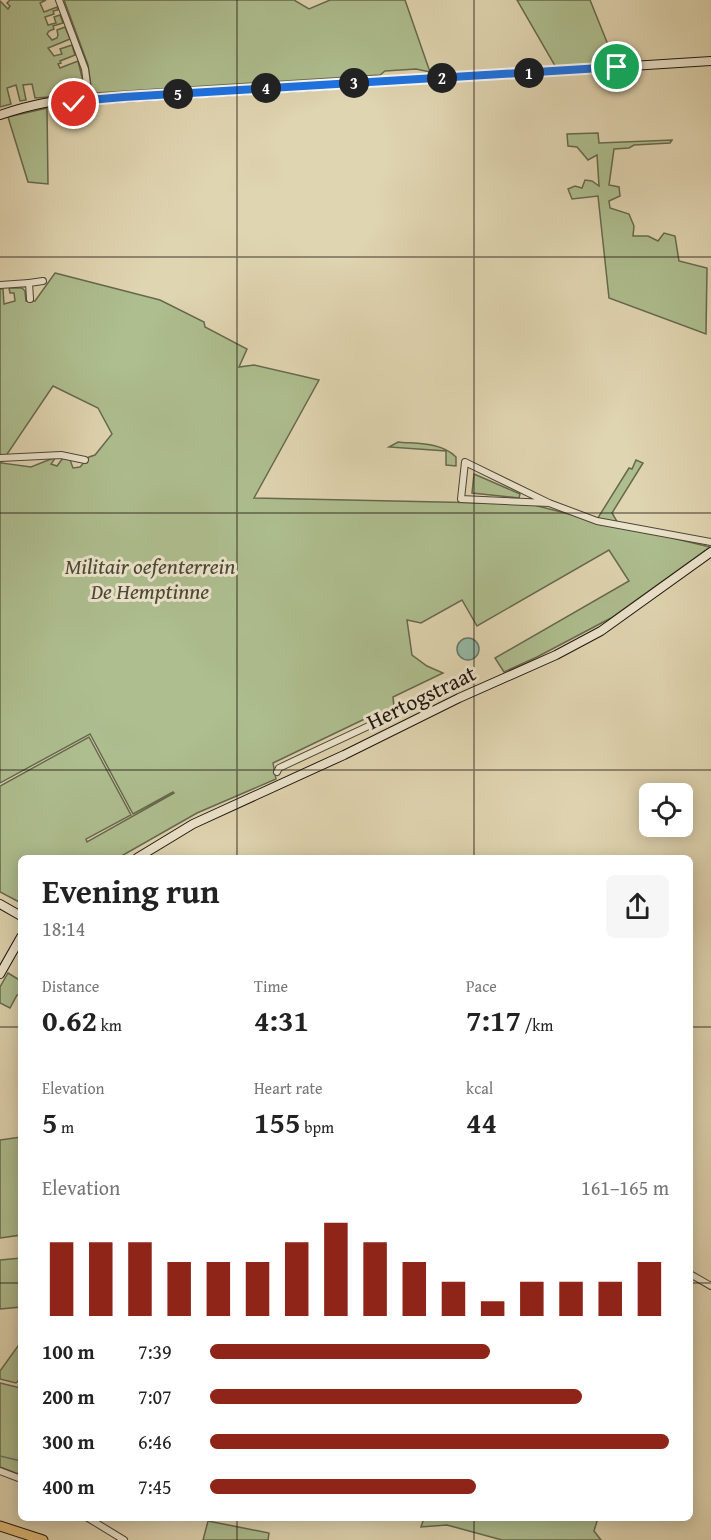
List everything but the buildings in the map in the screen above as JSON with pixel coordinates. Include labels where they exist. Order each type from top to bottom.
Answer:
[{"type":"main road","points":[[0,1526],[43,1540]]},
{"type":"street","points":[[59,0],[85,69],[89,100]]},
{"type":"street","points":[[0,115],[63,101],[74,104],[89,100],[711,61]]},
{"type":"street","points":[[0,285],[43,281]]},
{"type":"street","points":[[29,283],[30,299]]},
{"type":"street","points":[[0,458],[61,455],[86,460]]},
{"type":"street","points":[[549,503],[461,499],[465,462],[549,503],[597,521],[711,542]]},
{"type":"street","name":"Hertogstraat","points":[[142,855],[203,819],[344,755],[459,698],[556,655],[601,631],[711,552]]},
{"type":"street","points":[[277,772],[279,768],[456,685]]},
{"type":"street","points":[[0,904],[18,914]]},
{"type":"street","points":[[0,974],[18,941]]},
{"type":"street","points":[[693,1276],[711,1286]]},
{"type":"street","points":[[0,1471],[18,1478]]},
{"type":"street","points":[[93,1521],[124,1540]]},
{"type":"green space","points":[[10,0],[46,0],[40,3],[44,12],[57,7],[58,10],[53,11],[54,14],[45,17],[48,25],[56,23],[54,17],[60,15],[63,23],[53,26],[54,29],[47,34],[52,40],[57,38],[57,30],[65,27],[70,39],[48,48],[54,56],[62,54],[60,49],[72,45],[75,55],[58,64],[60,68],[78,61],[83,81],[79,95],[35,98],[32,84],[23,85],[26,100],[20,101],[16,85],[7,88],[11,104],[0,107],[0,1],[8,9],[10,6],[7,3]]},
{"type":"green space","points":[[64,0],[294,0],[309,9],[330,0],[405,0],[430,72],[416,69],[385,71],[380,75],[96,93],[91,86],[88,65]]},
{"type":"green space","points":[[517,0],[590,0],[617,67],[558,71]]},
{"type":"green space","points":[[47,108],[48,184],[28,182],[8,117]]},
{"type":"green space","points":[[598,133],[599,143],[672,140],[670,143],[634,145],[629,148],[614,149],[609,185],[619,187],[620,196],[609,201],[610,208],[629,214],[634,226],[633,236],[648,236],[658,241],[664,233],[675,236],[679,261],[707,268],[706,334],[609,298],[598,196],[572,199],[568,189],[575,186],[582,188],[585,180],[592,181],[599,186],[597,155],[588,160],[577,147],[568,146],[567,134]]},
{"type":"green space","name":"Militair oefenterrein De Hemptinne","points":[[55,273],[160,300],[204,322],[205,327],[247,349],[239,367],[254,365],[319,380],[254,498],[530,504],[596,521],[636,460],[643,463],[612,513],[619,525],[710,547],[611,618],[504,672],[495,658],[629,581],[609,550],[477,626],[462,600],[421,623],[407,620],[412,655],[427,666],[443,673],[393,697],[394,707],[273,763],[276,779],[197,813],[123,855],[18,855],[18,901],[0,892],[0,786],[89,737],[131,815],[86,839],[87,842],[174,793],[133,814],[90,734],[0,783],[0,289],[3,289],[4,304],[15,301],[14,293],[10,293],[9,288],[22,288],[25,291],[26,301],[35,301]],"holes":[[[53,386],[98,408],[112,434],[95,455],[89,457],[80,467],[73,468],[69,457],[63,458],[57,466],[51,464],[56,457],[31,467],[1,463]]]},
{"type":"green space","points":[[398,442],[436,446],[450,452],[456,457],[456,466],[446,465],[446,451],[389,447]]},
{"type":"green space","points":[[474,474],[520,494],[519,498],[472,493]]},
{"type":"green space","points":[[8,973],[18,979],[18,995],[10,1008],[0,1003],[0,987]]},
{"type":"green space","points":[[18,1137],[18,1235],[0,1238],[0,1140]]},
{"type":"green space","points":[[18,1258],[18,1307],[0,1309],[0,1260]]},
{"type":"green space","points":[[18,1346],[18,1381],[16,1383],[0,1379],[0,1371]]},
{"type":"green space","points":[[0,1383],[18,1387],[18,1474],[0,1467]]},
{"type":"green space","points":[[208,1521],[269,1533],[268,1540],[203,1540]]},
{"type":"green space","points":[[423,1521],[597,1521],[594,1531],[601,1540],[502,1540],[447,1525],[421,1527]]},
{"type":"shaded area","points":[[468,638],[476,641],[479,649],[476,657],[468,660],[460,657],[457,649],[460,641]]},
{"type":"waterway","points":[[0,1456],[18,1460]]},
{"type":"route","points":[[74,104],[89,100],[124,97],[617,67]]}]
